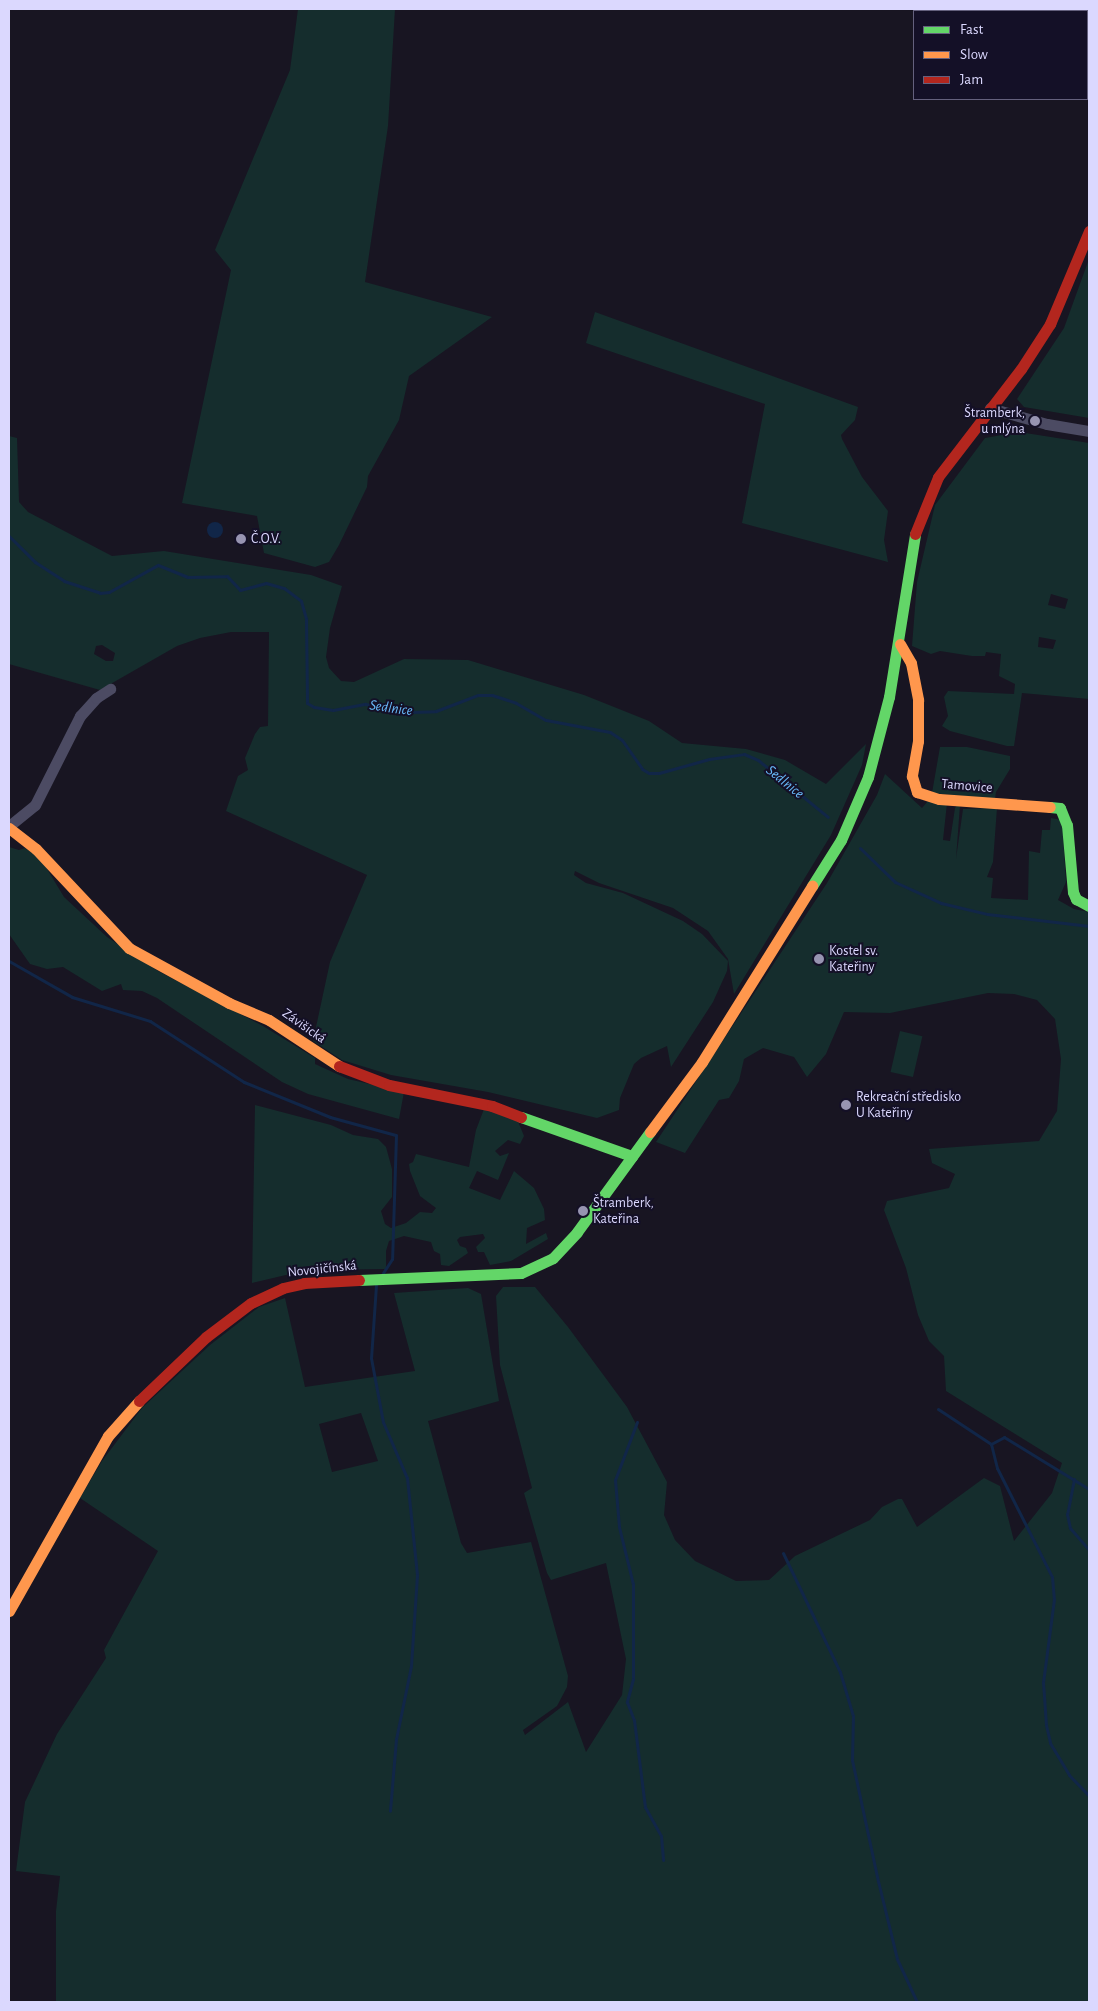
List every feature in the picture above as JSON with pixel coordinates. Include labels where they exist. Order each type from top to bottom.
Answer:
[{"type":"street","name":"Novojičínská","points":[[9,1611],[108,1436],[160,1379],[230,1318],[265,1295],[304,1283],[504,1276],[526,1272],[553,1258],[567,1244],[737,1010],[841,840],[868,777],[900,644],[915,534],[924,506],[938,477],[1050,324],[1089,231]]},
{"type":"street","points":[[990,408],[1047,424],[1089,431]]},
{"type":"street","name":"Tamovice","points":[[900,644],[911,663],[918,700],[913,786],[924,796],[1060,808],[1067,825],[1073,892],[1076,899],[1089,906]]},
{"type":"street","name":"Závišická","points":[[110,690],[96,698],[80,716],[35,805],[9,827],[36,849],[129,948],[229,1003],[269,1020],[333,1064],[389,1085],[492,1106],[632,1156]]},
{"type":"green space","points":[[298,9],[395,9],[388,126],[365,282],[492,317],[409,376],[399,420],[368,476],[367,487],[339,545],[329,562],[315,567],[264,553],[257,516],[182,503],[231,270],[215,250],[290,70]]},
{"type":"green space","points":[[1089,259],[1089,418],[1024,407],[1017,399],[1064,328]]},
{"type":"green space","points":[[595,312],[858,407],[855,420],[841,435],[862,477],[888,511],[884,540],[888,562],[742,523],[765,404],[586,343]]},
{"type":"green space","points":[[1019,432],[1089,443],[1089,699],[1022,693],[1014,746],[1007,746],[950,731],[942,726],[948,716],[944,697],[948,691],[1014,694],[1015,684],[999,676],[1001,654],[986,652],[985,656],[972,656],[940,651],[931,654],[912,646],[917,582],[935,505],[985,438]],"holes":[[[1051,594],[1068,599],[1065,609],[1048,605]],[[1039,637],[1056,640],[1053,649],[1038,647]]]},
{"type":"green space","points":[[9,436],[17,438],[19,502],[28,512],[112,556],[164,551],[311,575],[342,586],[330,628],[326,657],[329,668],[341,681],[354,682],[404,659],[468,660],[584,695],[649,721],[682,743],[746,749],[785,760],[826,784],[866,744],[862,765],[831,835],[734,994],[728,959],[708,931],[673,908],[599,883],[575,871],[574,875],[586,883],[623,893],[683,921],[702,934],[728,961],[727,971],[713,1002],[671,1067],[667,1046],[641,1058],[634,1064],[620,1098],[619,1110],[597,1118],[488,1092],[391,1075],[342,1060],[313,1041],[330,962],[367,875],[226,811],[238,776],[248,770],[245,758],[255,734],[260,727],[268,726],[269,632],[231,632],[200,638],[177,646],[100,690],[9,664]],"holes":[[[102,645],[115,653],[113,661],[106,661],[94,654],[96,646]]]},
{"type":"green space","points":[[940,747],[967,747],[1010,756],[1010,769],[996,792],[995,799],[932,793]]},
{"type":"green space","points":[[885,774],[922,808],[928,801],[947,803],[943,840],[950,841],[955,808],[957,805],[960,805],[956,859],[963,809],[997,808],[993,862],[987,877],[993,878],[991,898],[1028,900],[1029,851],[1040,853],[1042,830],[1050,830],[1051,818],[1062,820],[1066,882],[1058,900],[1074,909],[1089,912],[1089,2002],[56,2002],[56,1911],[60,1876],[16,1871],[25,1802],[57,1734],[106,1658],[104,1650],[158,1551],[80,1498],[102,1461],[142,1408],[210,1345],[259,1307],[285,1298],[305,1387],[415,1371],[394,1293],[468,1288],[481,1294],[499,1401],[428,1421],[461,1543],[467,1553],[531,1542],[568,1676],[567,1687],[557,1706],[523,1730],[525,1735],[568,1702],[586,1752],[622,1695],[626,1659],[606,1563],[551,1580],[547,1573],[524,1493],[532,1488],[500,1365],[496,1296],[503,1287],[535,1287],[568,1327],[627,1407],[667,1482],[664,1515],[675,1540],[695,1561],[736,1581],[769,1580],[795,1556],[870,1520],[882,1507],[898,1499],[902,1499],[917,1527],[984,1478],[1000,1486],[1014,1541],[1052,1493],[1062,1463],[946,1391],[944,1356],[929,1341],[918,1315],[906,1268],[884,1210],[887,1201],[949,1188],[955,1174],[932,1163],[929,1149],[1039,1141],[1057,1111],[1061,1059],[1055,1019],[1037,1000],[1014,994],[988,993],[890,1013],[844,1012],[826,1054],[807,1077],[794,1057],[763,1048],[744,1059],[739,1081],[729,1098],[719,1100],[685,1153],[656,1142],[827,883],[877,795]],"holes":[[[361,1413],[378,1461],[332,1472],[319,1424]]]},
{"type":"green space","points":[[9,847],[19,850],[25,848],[41,859],[64,897],[107,937],[158,971],[263,1026],[315,1058],[315,1064],[348,1079],[404,1092],[399,1119],[308,1094],[282,1082],[157,998],[142,991],[123,990],[121,984],[102,991],[63,967],[47,969],[30,964],[9,934]]},
{"type":"green space","points":[[900,1031],[922,1036],[913,1077],[891,1072]]},
{"type":"green space","points":[[255,1105],[331,1125],[353,1135],[378,1139],[386,1147],[392,1169],[392,1197],[381,1211],[385,1224],[391,1228],[406,1223],[420,1212],[432,1213],[436,1208],[420,1196],[410,1171],[409,1164],[413,1162],[416,1154],[469,1167],[476,1130],[484,1109],[517,1119],[524,1136],[520,1144],[508,1140],[495,1151],[500,1156],[509,1153],[498,1180],[477,1171],[469,1188],[500,1200],[514,1171],[534,1188],[544,1209],[545,1220],[527,1228],[526,1244],[546,1233],[548,1239],[511,1261],[490,1265],[484,1252],[478,1252],[476,1247],[485,1238],[483,1234],[460,1237],[457,1240],[460,1246],[466,1248],[468,1253],[449,1266],[441,1265],[440,1254],[434,1251],[431,1242],[404,1236],[389,1241],[386,1251],[386,1269],[307,1270],[252,1283]]},
{"type":"water","points":[[215,522],[221,524],[223,530],[221,536],[215,538],[209,536],[207,530],[209,524]]},
{"type":"waterway","name":"Sedlnice","points":[[9,536],[35,562],[64,581],[100,593],[109,592],[158,565],[188,577],[227,576],[240,590],[266,583],[284,588],[301,601],[306,619],[307,703],[314,707],[333,710],[365,704],[412,712],[436,711],[478,695],[492,695],[516,703],[546,720],[610,732],[622,740],[642,769],[649,773],[659,773],[709,759],[744,754],[758,760],[828,817]]},
{"type":"waterway","name":"Sedlnice","points":[[860,848],[895,882],[941,903],[987,914],[1089,926]]},
{"type":"waterway","points":[[9,961],[72,997],[150,1021],[244,1082],[330,1117],[396,1135],[392,1259],[383,1273]]},
{"type":"waterway","points":[[376,1285],[371,1358],[383,1422],[407,1478],[417,1575],[411,1666],[396,1739],[390,1811]]},
{"type":"waterway","points":[[938,1409],[991,1444],[997,1468],[1052,1577],[1054,1599],[1043,1682],[1046,1725],[1050,1743],[1069,1775],[1089,1796]]},
{"type":"waterway","points":[[637,1422],[615,1480],[619,1527],[633,1584],[633,1679],[627,1702],[634,1720],[645,1807],[661,1836],[663,1860]]},
{"type":"waterway","points":[[991,1444],[1004,1437],[1089,1489]]},
{"type":"waterway","points":[[1074,1479],[1067,1514],[1070,1528],[1089,1550]]},
{"type":"waterway","points":[[783,1553],[840,1672],[853,1716],[852,1760],[878,1881],[897,1959],[917,2002]]},
{"type":"traffic: fast","points":[[812,886],[841,840],[868,777],[889,697],[915,534]]},
{"type":"traffic: fast","points":[[1050,807],[1060,808],[1067,825],[1073,892],[1076,899],[1089,906]]},
{"type":"traffic: fast","points":[[521,1117],[632,1156]]},
{"type":"traffic: fast","points":[[359,1280],[521,1273],[553,1258],[577,1232],[650,1132]]},
{"type":"traffic: slow","points":[[900,644],[911,663],[918,700],[918,741],[912,776],[917,792],[939,799],[1050,807]]},
{"type":"traffic: slow","points":[[9,828],[36,849],[129,948],[229,1003],[269,1020],[339,1066]]},
{"type":"traffic: slow","points":[[650,1132],[702,1062],[812,886]]},
{"type":"traffic: slow","points":[[9,1611],[108,1436],[139,1401]]},
{"type":"traffic: jam","points":[[915,534],[938,477],[1021,369],[1050,324],[1089,231]]},
{"type":"traffic: jam","points":[[339,1066],[389,1085],[492,1106],[521,1117]]},
{"type":"traffic: jam","points":[[139,1401],[206,1337],[251,1303],[283,1288],[304,1283],[359,1280]]},
{"type":"place","name":"Štramberk, u mlýna","points":[[1035,421]]},
{"type":"place","name":"Č.O.V.","points":[[241,539]]},
{"type":"place","name":"Kostel sv. Kateřiny","points":[[819,959]]},
{"type":"place","name":"Rekreační středisko U Kateřiny","points":[[846,1105]]},
{"type":"place","name":"Štramberk, Kateřina","points":[[583,1211]]}]
